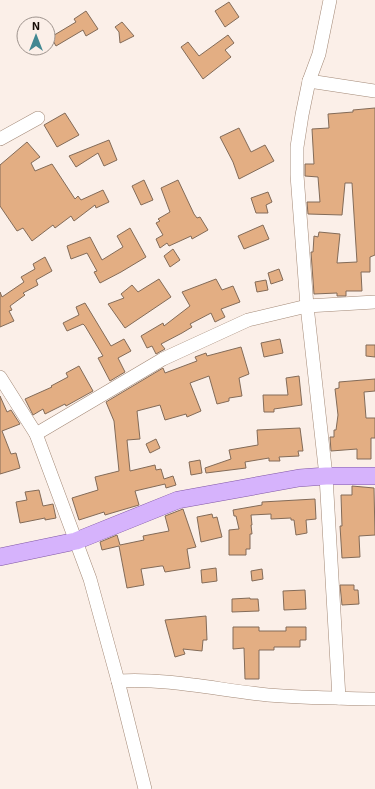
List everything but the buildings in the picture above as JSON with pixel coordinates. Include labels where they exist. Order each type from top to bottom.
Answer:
[{"type":"main road","points":[[0,557],[76,541],[178,500],[261,484],[326,476],[375,476]]},
{"type":"street","points":[[330,0],[319,54],[309,81],[297,147],[297,175],[307,306],[326,476],[339,698]]},
{"type":"street","points":[[309,81],[375,91]]},
{"type":"street","points":[[0,139],[38,118]]},
{"type":"street","points":[[36,434],[163,359],[248,320],[307,306],[375,302]]},
{"type":"street","points":[[0,376],[36,434],[90,579],[118,681],[145,789]]},
{"type":"street","points":[[118,681],[150,680],[195,684],[267,695],[375,699]]}]
